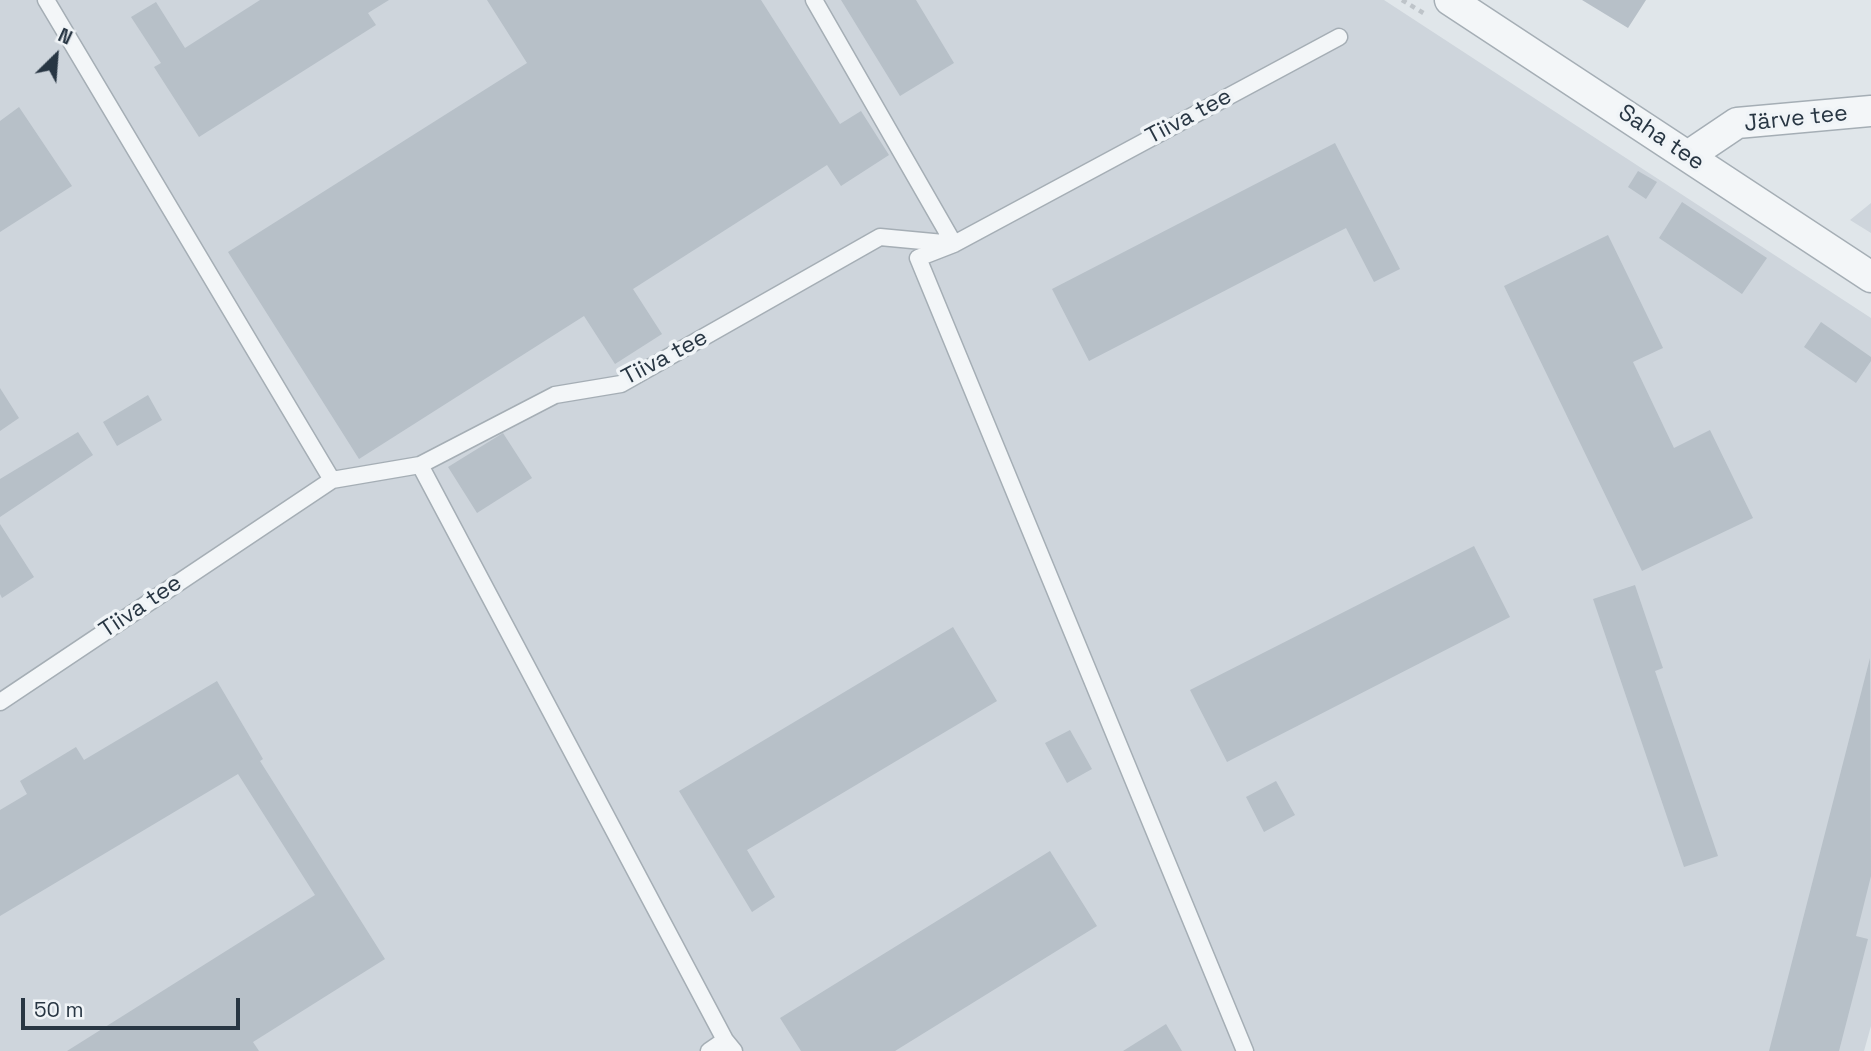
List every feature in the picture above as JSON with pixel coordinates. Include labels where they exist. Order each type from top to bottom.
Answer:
[{"type":"street","name":"Saha tee","points":[[1450,0],[1871,277]]},
{"type":"street","name":"Järve tee","points":[[1688,156],[1737,122],[1871,111]]},
{"type":"lane","points":[[46,0],[332,480]]},
{"type":"lane","points":[[814,0],[954,244],[918,258],[1245,1051]]},
{"type":"lane","name":"Tiiva tee","points":[[0,702],[332,480],[420,464],[555,395],[621,384],[880,237],[954,244],[1339,37]]},
{"type":"lane","points":[[420,464],[729,1045],[709,1051]]},
{"type":"shaded area","points":[[0,0],[1384,0],[1871,318],[1871,1026],[1864,1051],[0,1051]]},
{"type":"shaded area","points":[[1871,203],[1871,233],[1850,220]]},
{"type":"building","points":[[260,0],[389,0],[368,13],[376,25],[199,137],[154,67],[161,63],[131,17],[156,2],[185,48]]},
{"type":"building","points":[[487,0],[761,0],[840,124],[861,111],[889,155],[841,186],[827,165],[633,289],[662,334],[615,364],[584,316],[359,459],[228,252],[527,63]]},
{"type":"building","points":[[841,0],[916,0],[954,63],[900,96]]},
{"type":"building","points":[[1582,0],[1646,0],[1628,28]]},
{"type":"building","points":[[19,107],[72,186],[0,232],[0,121]]},
{"type":"building","points":[[1335,143],[1400,269],[1374,282],[1346,228],[1089,361],[1052,289]]},
{"type":"building","points":[[1638,171],[1657,182],[1646,199],[1628,187]]},
{"type":"building","points":[[1682,202],[1767,258],[1742,294],[1659,238]]},
{"type":"building","points":[[1608,235],[1663,348],[1633,362],[1674,448],[1710,430],[1753,518],[1642,571],[1504,286]]},
{"type":"building","points":[[1821,322],[1871,357],[1856,383],[1804,347]]},
{"type":"building","points":[[0,388],[19,418],[0,431]]},
{"type":"building","points":[[148,395],[162,420],[117,446],[103,422]]},
{"type":"building","points":[[78,432],[93,455],[0,517],[0,479]]},
{"type":"building","points":[[503,433],[532,478],[477,513],[448,467]]},
{"type":"building","points":[[0,524],[34,577],[2,598],[0,594]]},
{"type":"building","points":[[1474,546],[1510,617],[1227,762],[1190,690]]},
{"type":"building","points":[[1635,585],[1663,668],[1655,671],[1718,856],[1684,867],[1593,599]]},
{"type":"building","points":[[953,627],[997,701],[747,850],[775,897],[752,912],[679,791]]},
{"type":"building","points":[[1870,658],[1871,876],[1856,936],[1868,939],[1839,1051],[1769,1051]]},
{"type":"building","points":[[217,681],[263,759],[260,761],[385,959],[253,1042],[259,1051],[67,1051],[315,895],[238,774],[0,916],[0,810],[27,794],[20,781],[76,747],[84,760]]},
{"type":"building","points":[[1070,730],[1092,769],[1067,783],[1045,743]]},
{"type":"building","points":[[1276,781],[1295,815],[1264,832],[1246,797]]},
{"type":"building","points":[[1050,851],[1097,926],[895,1051],[801,1051],[780,1018]]},
{"type":"building","points":[[1166,1024],[1182,1051],[1123,1051]]}]
